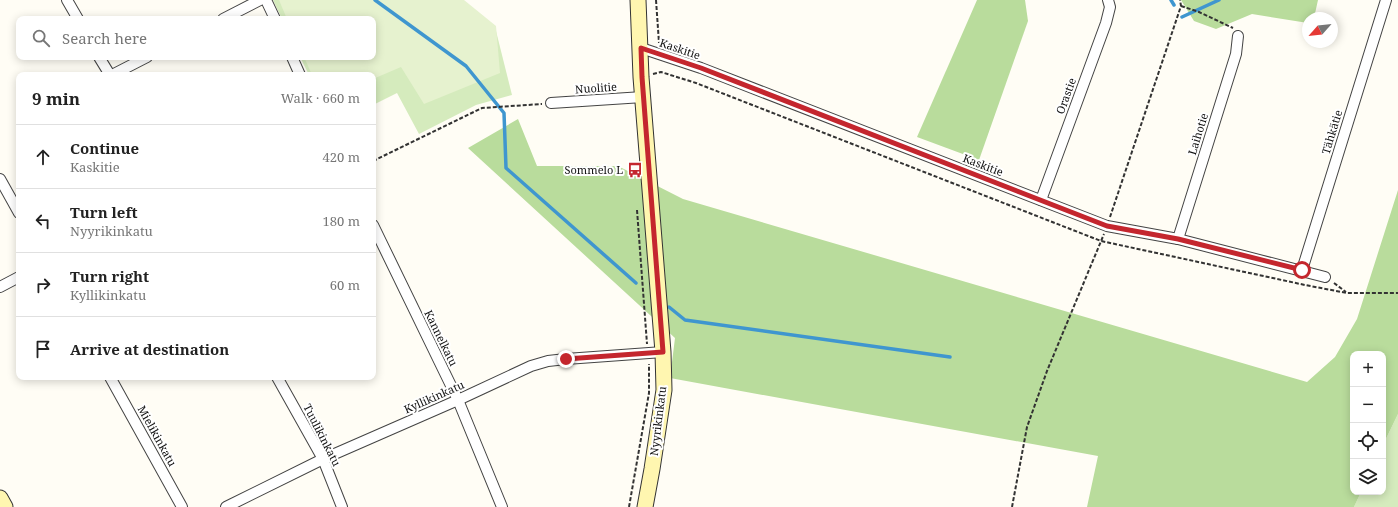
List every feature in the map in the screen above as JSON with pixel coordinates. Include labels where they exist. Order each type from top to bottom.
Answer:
[{"type":"street","points":[[67,0],[76,16]]},
{"type":"street","points":[[229,16],[260,0]]},
{"type":"street","points":[[266,0],[274,16]]},
{"type":"street","name":"Nyyrikinkatu","points":[[638,0],[656,353],[664,390],[645,507]]},
{"type":"street","name":"Orastie","points":[[1041,200],[1106,23],[1110,7],[1108,0]]},
{"type":"street","name":"Tähkätie","points":[[1302,270],[1386,0]]},
{"type":"street","name":"Laihotie","points":[[1178,239],[1236,54],[1238,36]]},
{"type":"street","name":"Kaskitie","points":[[641,48],[1107,226],[1178,239],[1325,277]]},
{"type":"street","points":[[101,60],[109,72]]},
{"type":"street","points":[[117,72],[141,60]]},
{"type":"street","points":[[293,60],[299,72]]},
{"type":"street","name":"Nuolitie","points":[[551,103],[643,97]]},
{"type":"street","points":[[0,179],[16,208]]},
{"type":"street","name":"Kannelkatu","points":[[376,231],[458,400],[502,507]]},
{"type":"street","points":[[0,287],[16,279]]},
{"type":"street","name":"Kyllikinkatu","points":[[226,507],[323,459],[458,400],[531,366],[548,361],[566,359],[656,353]]},
{"type":"street","name":"Mielikinkatu","points":[[112,380],[182,507]]},
{"type":"street","name":"Tuulikinkatu","points":[[279,380],[323,459],[342,507]]},
{"type":"street","points":[[0,498],[5,507]]},
{"type":"path","points":[[656,0],[661,72]]},
{"type":"path","points":[[1012,507],[1027,427],[1047,371],[1107,226],[1181,6],[1180,0]]},
{"type":"path","points":[[1181,6],[1199,12],[1234,28],[1238,36]]},
{"type":"path","points":[[376,159],[482,108],[551,103]]},
{"type":"path","points":[[629,507],[656,353],[637,210]]},
{"type":"path","points":[[1325,277],[1347,293]]},
{"type":"green space","points":[[273,0],[461,0],[495,27],[512,95],[476,105],[419,134],[397,93],[376,104],[376,72],[308,72],[302,60],[376,60],[376,16],[281,16]]},
{"type":"green space","points":[[279,0],[464,0],[496,26],[500,73],[424,104],[401,67],[376,78],[376,72],[311,72],[305,60],[376,60],[376,16],[286,16]]},
{"type":"green space","points":[[977,0],[1025,0],[1028,21],[979,160],[917,137]]},
{"type":"green space","points":[[1181,0],[1318,0],[1315,12],[1302,12],[1302,22],[1252,14],[1216,29],[1194,21]]},
{"type":"green space","points":[[518,119],[537,166],[618,166],[683,199],[1307,382],[1335,357],[1357,319],[1398,190],[1398,414],[1386,439],[1386,351],[1350,351],[1350,495],[1360,495],[1354,507],[1087,507],[1098,456],[670,378],[675,338],[468,148]]},
{"type":"green space","points":[[1398,414],[1398,507],[1354,507],[1360,495],[1386,495],[1386,439]]},
{"type":"waterway","points":[[375,0],[466,66],[504,113],[506,168],[636,283]]},
{"type":"waterway","points":[[1171,0],[1174,5]]},
{"type":"waterway","points":[[1182,17],[1219,0]]},
{"type":"waterway","points":[[669,307],[685,320],[950,357]]},
{"type":"place","name":"Sommelo L","points":[[635,170]]},
{"type":"route","points":[[566,359],[663,352],[641,48],[701,68],[1107,226],[1178,239],[1302,270]]}]
